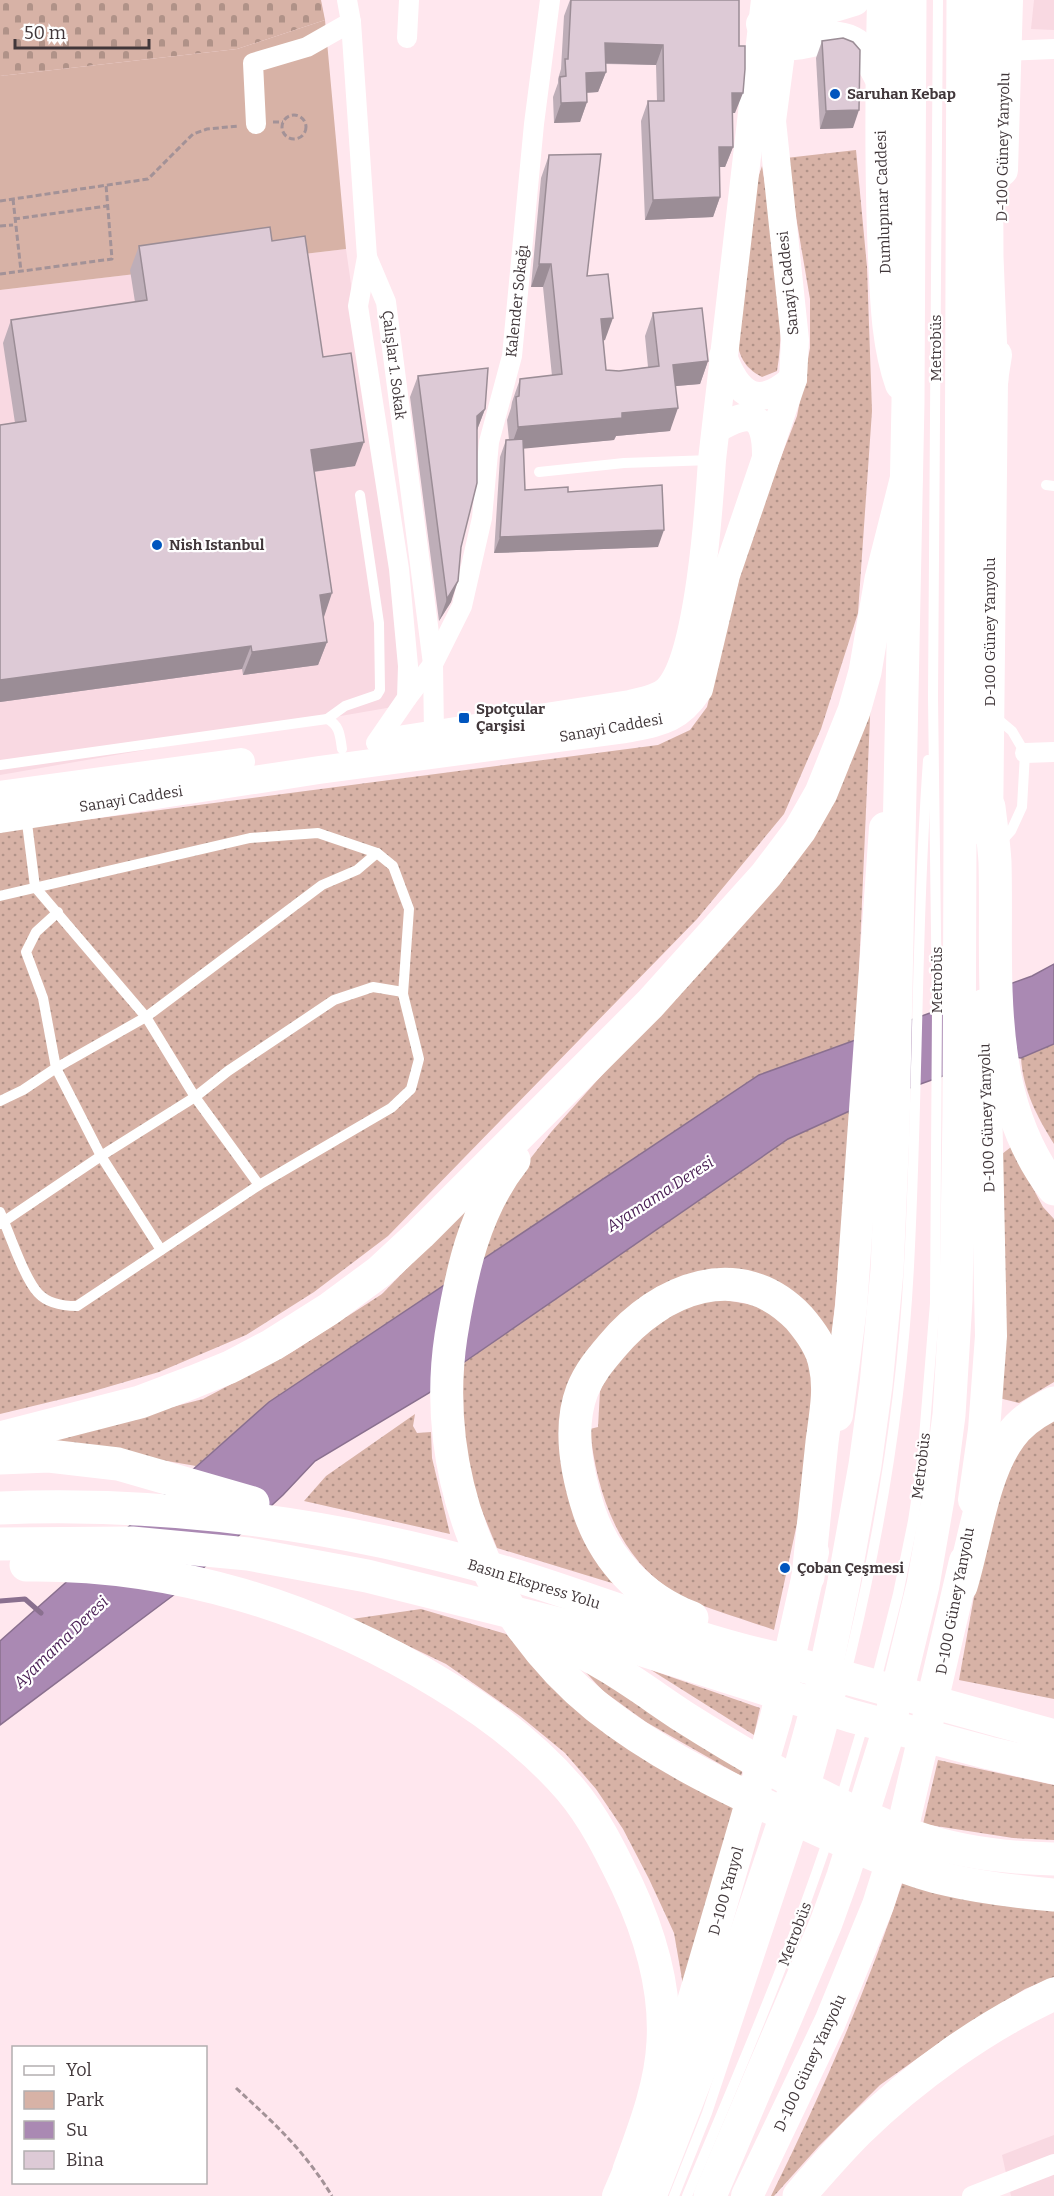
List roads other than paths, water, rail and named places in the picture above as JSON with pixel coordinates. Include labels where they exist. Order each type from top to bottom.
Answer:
[{"type":"highway","points":[[651,2196],[707,2050],[770,1898],[810,1734],[855,1587],[865,1465],[887,1270],[904,674],[910,0]]},
{"type":"highway","points":[[710,2196],[814,1920],[872,1786],[911,1589],[938,1499],[949,1415],[956,1300],[963,0]]},
{"type":"highway","points":[[986,0],[987,257],[992,380]]},
{"type":"highway","points":[[0,1438],[140,1402],[231,1367],[272,1345],[329,1309],[379,1272],[533,1118],[561,1095],[650,1004],[737,908],[800,831],[821,793],[854,711],[876,622],[890,537],[906,480]]},
{"type":"highway","points":[[989,807],[993,848],[996,976],[1005,1079],[1027,1144],[1054,1189]]},
{"type":"highway","points":[[561,1095],[493,1189],[479,1219],[460,1285],[448,1356],[446,1390],[451,1462],[457,1490],[482,1559],[518,1619],[574,1687],[640,1737],[736,1793],[873,1855],[949,1880],[1054,1895]]},
{"type":"highway","points":[[771,1657],[726,1632],[664,1607],[644,1591],[610,1555],[594,1526],[584,1494],[576,1437],[576,1415],[582,1392],[594,1368],[618,1338],[638,1317],[660,1301],[699,1287],[743,1286],[776,1298],[790,1309],[821,1350],[828,1391],[808,1577]]},
{"type":"highway","points":[[961,1586],[994,1468],[1010,1437],[1026,1419],[1054,1403]]},
{"type":"highway","points":[[0,1458],[80,1458],[142,1469],[275,1516]]},
{"type":"highway","points":[[0,1508],[125,1506],[275,1516]]},
{"type":"highway","name":"Basın Ekspress Yolu","points":[[275,1516],[332,1532],[505,1573],[725,1647],[771,1657],[1054,1736]]},
{"type":"highway","name":"Basın Ekspress Yolu","points":[[0,1544],[90,1541],[132,1543],[248,1554],[367,1576],[567,1626],[851,1716],[989,1754],[1054,1768]]},
{"type":"highway","points":[[0,1565],[109,1567],[188,1580],[269,1602],[382,1649],[473,1704],[514,1734],[544,1760],[573,1791],[597,1827],[635,1902],[654,1964],[663,2011],[663,2045],[656,2084],[646,2126],[623,2183]]},
{"type":"highway","points":[[446,1597],[503,1622],[575,1648],[643,1687],[683,1716],[794,1780],[915,1837],[972,1851],[1054,1859]]},
{"type":"highway","points":[[968,1711],[996,1712],[1054,1722]]},
{"type":"highway","points":[[799,2196],[857,2132],[923,2077],[1019,2010],[1054,1994]]},
{"type":"main road","points":[[777,18],[854,0]]},
{"type":"main road","name":"Dumlupınar Caddesi","points":[[884,0],[881,186],[885,282],[896,364],[908,402]]},
{"type":"main road","name":"D-100 Güney Yanyolu","points":[[747,2196],[830,2022],[865,1940],[903,1826],[961,1586],[982,1441],[991,1336],[982,962],[989,807],[992,380],[1000,327],[1004,51],[1007,0]]},
{"type":"main road","points":[[777,18],[854,43],[871,60],[881,79]]},
{"type":"main road","name":"Sanayi Caddesi","points":[[0,795],[530,721],[630,704],[667,690],[678,674],[689,644],[708,516],[723,356],[777,18]]},
{"type":"main road","name":"Sanayi Caddesi","points":[[13,817],[319,770],[625,729],[673,718],[688,705],[699,689],[726,575],[793,379],[795,340],[772,121],[777,18]]},
{"type":"main road","points":[[723,356],[738,385],[749,395],[763,397],[779,391],[793,379]]},
{"type":"main road","points":[[717,429],[735,418],[754,418],[762,423],[766,436],[766,455]]},
{"type":"main road","name":"D-100 Yanyol","points":[[623,2183],[683,2036],[776,1717],[808,1577],[832,1451],[851,1307],[889,769],[904,674]]},
{"type":"street","name":"Çalışlar 1. Sokak","points":[[347,0],[351,22],[367,256],[386,302],[433,664],[435,734]]},
{"type":"street","points":[[407,38],[409,0]]},
{"type":"street","name":"Kalender Sokağı","points":[[376,744],[433,664],[462,606],[482,518],[489,442],[512,356],[534,124],[550,0]]},
{"type":"street","points":[[256,124],[253,63],[307,47],[351,22]]},
{"type":"street","points":[[1004,51],[1054,49]]},
{"type":"street","points":[[367,256],[358,306],[399,569],[408,666],[407,698]]},
{"type":"street","points":[[1025,753],[1054,752]]},
{"type":"street","points":[[972,2196],[1054,2164]]},
{"type":"lane","name":"Metrobüs","points":[[835,1817],[870,1702],[911,1589],[935,1303],[937,998],[933,697],[938,0]]},
{"type":"lane","points":[[539,472],[624,464],[712,460]]},
{"type":"lane","points":[[0,765],[327,719],[345,706],[377,695],[380,690],[379,623],[360,495]]},
{"type":"lane","name":"Metrobüs","points":[[674,2196],[707,2113],[770,1898],[809,1808],[847,1670],[855,1587],[890,1456],[909,1268],[921,858],[933,697]]},
{"type":"lane","points":[[989,712],[1012,732],[1025,753],[1022,807],[1018,819],[1003,840],[993,848]]},
{"type":"lane","points":[[327,719],[334,722],[339,730],[342,749]]},
{"type":"lane","points":[[13,817],[35,887],[146,1017],[195,1097],[259,1185]]},
{"type":"lane","points":[[0,896],[250,838],[318,833],[377,853],[393,866],[409,909],[403,992],[419,1059],[411,1089],[392,1108],[259,1185],[77,1306],[61,1306],[38,1293],[2,1220],[195,1097],[228,1071],[334,1000],[373,987],[403,992]]},
{"type":"lane","points":[[0,1101],[23,1090],[56,1068],[146,1017],[322,885],[357,870],[377,853]]},
{"type":"lane","points":[[58,912],[36,932],[26,952],[43,998],[56,1068],[101,1156],[161,1250]]},
{"type":"lane","name":"Metrobüs","points":[[687,2196],[814,1920],[831,1828]]},
{"type":"water","name":"Ayamama Deresi","points":[[1054,964],[1054,1044],[1021,1058],[1001,1055],[865,1104],[788,1139],[460,1365],[429,1393],[315,1461],[283,1495],[175,1594],[0,1725],[0,1641],[269,1402],[759,1075],[1032,976]]},
{"type":"waterway","points":[[0,1601],[25,1599],[41,1613]]},
{"type":"place","name":"Saruhan Kebap","points":[[835,94]]},
{"type":"place","name":"Nish Istanbul","points":[[157,545]]},
{"type":"place","name":"Spotçular Çarşisi","points":[[464,718]]},
{"type":"place","name":"Çoban Çeşmesi","points":[[785,1568]]}]
